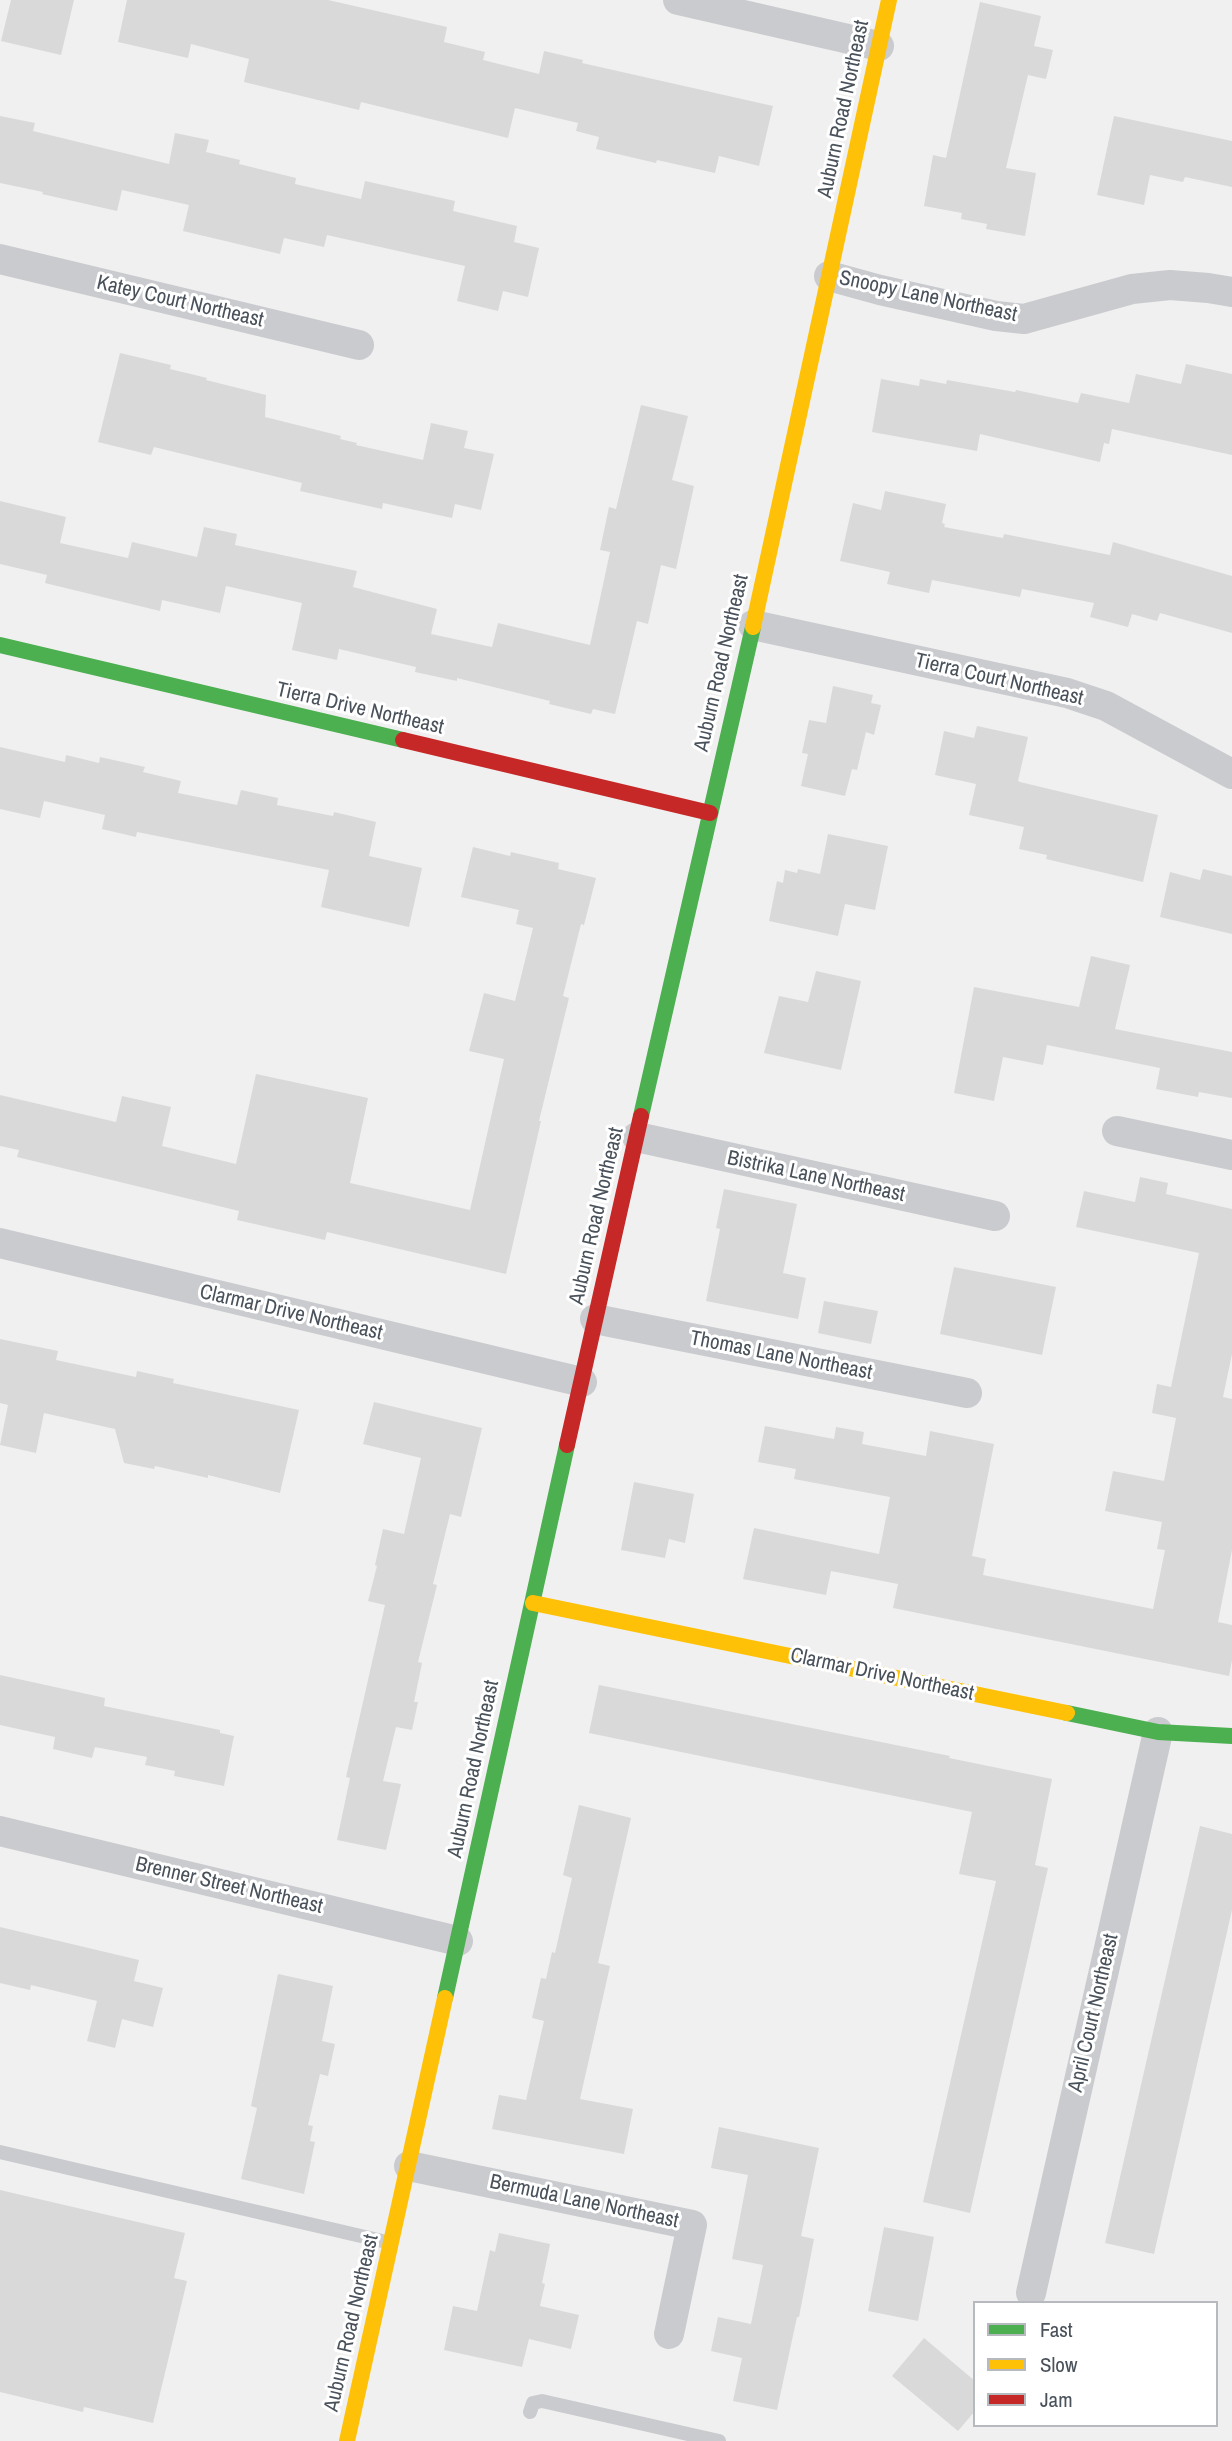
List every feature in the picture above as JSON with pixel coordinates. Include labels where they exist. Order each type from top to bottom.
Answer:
[{"type":"street","points":[[678,0],[879,46]]},
{"type":"street","name":"Auburn Road Northeast","points":[[346,2441],[890,0]]},
{"type":"street","name":"Katey Court Northeast","points":[[0,259],[359,345]]},
{"type":"street","name":"Snoopy Lane Northeast","points":[[829,276],[983,313],[1024,319],[1132,289],[1170,285],[1232,292]]},
{"type":"street","name":"Tierra Court Northeast","points":[[752,625],[1067,693],[1106,706],[1232,774]]},
{"type":"street","name":"Tierra Drive Northeast","points":[[0,645],[710,813]]},
{"type":"street","points":[[1117,1131],[1232,1155]]},
{"type":"street","name":"Bistrika Lane Northeast","points":[[637,1137],[995,1216]]},
{"type":"street","name":"Clarmar Drive Northeast","points":[[0,1243],[582,1382]]},
{"type":"street","name":"Thomas Lane Northeast","points":[[595,1319],[967,1392]]},
{"type":"street","name":"Clarmar Drive Northeast","points":[[533,1603],[1158,1732],[1232,1736]]},
{"type":"street","name":"April Court Northeast","points":[[1031,2293],[1158,1732]]},
{"type":"street","name":"Brenner Street Northeast","points":[[0,1831],[458,1941]]},
{"type":"street","name":"Bermuda Lane Northeast","points":[[408,2166],[692,2225],[668,2334]]},
{"type":"lane","points":[[0,2152],[391,2244]]},
{"type":"lane","points":[[530,2412],[533,2403],[542,2401],[719,2441]]},
{"type":"building","points":[[11,0],[74,0],[61,55],[1,41]]},
{"type":"building","points":[[127,0],[328,0],[447,27],[444,42],[485,52],[483,60],[539,74],[544,51],[583,60],[582,63],[773,106],[759,166],[719,156],[715,173],[596,149],[599,137],[576,131],[578,123],[515,108],[508,138],[361,102],[359,110],[244,82],[249,59],[191,44],[188,58],[118,42]]},
{"type":"building","points":[[980,2],[1041,16],[1034,46],[1053,50],[1046,79],[1028,75],[1006,168],[1036,173],[1025,236],[986,229],[987,224],[961,219],[962,213],[924,206],[933,155],[946,158]]},
{"type":"building","points":[[0,116],[35,123],[33,131],[169,164],[175,133],[209,140],[206,152],[240,160],[239,164],[296,178],[295,184],[361,199],[365,181],[455,201],[453,211],[517,226],[514,242],[539,248],[528,297],[503,291],[498,311],[457,301],[465,266],[327,235],[324,247],[284,238],[280,254],[183,231],[189,205],[122,190],[117,211],[0,183]]},
{"type":"building","points":[[1114,116],[1232,141],[1232,187],[1185,177],[1183,182],[1150,175],[1144,205],[1097,195]]},
{"type":"building","points":[[120,353],[171,365],[170,369],[266,395],[265,417],[341,436],[340,439],[357,443],[356,445],[423,460],[431,423],[468,431],[464,448],[494,454],[481,510],[455,504],[452,518],[383,503],[382,509],[300,491],[302,483],[154,447],[151,455],[98,442]]},
{"type":"building","points":[[1186,364],[1232,374],[1232,455],[1112,429],[1109,444],[1104,443],[1100,462],[980,434],[977,451],[872,432],[881,379],[919,386],[920,379],[946,384],[947,380],[1078,403],[1081,393],[1129,403],[1136,374],[1181,384]]},
{"type":"building","points":[[641,405],[688,416],[672,480],[694,486],[676,569],[661,565],[648,624],[637,621],[615,714],[593,709],[591,714],[457,678],[457,681],[415,672],[416,667],[339,649],[337,660],[292,650],[302,603],[226,586],[220,613],[162,600],[160,611],[45,583],[47,575],[0,564],[0,501],[66,517],[60,543],[128,558],[132,542],[197,557],[204,527],[237,534],[235,545],[357,571],[353,587],[437,609],[431,634],[492,647],[498,623],[590,645],[610,552],[600,550],[609,507],[616,509]]},
{"type":"building","points":[[885,491],[946,504],[942,523],[945,524],[944,527],[1003,538],[1004,534],[1110,555],[1113,542],[1232,576],[1232,633],[1160,613],[1157,621],[1132,614],[1128,627],[1090,617],[1094,603],[1022,589],[1020,597],[932,580],[929,593],[887,584],[890,572],[840,561],[853,503],[881,510]]},
{"type":"building","points":[[833,686],[873,695],[871,703],[881,705],[874,735],[866,732],[857,770],[852,769],[845,796],[801,786],[808,754],[802,753],[809,720],[826,723]]},
{"type":"building","points":[[977,726],[1028,737],[1018,781],[1020,782],[1158,815],[1143,882],[1046,859],[1047,855],[1019,849],[1024,827],[969,815],[976,784],[935,775],[944,731],[974,738]]},
{"type":"building","points":[[0,747],[65,762],[66,755],[99,763],[100,757],[145,767],[143,772],[181,781],[178,793],[237,805],[241,790],[278,798],[277,805],[333,816],[334,812],[376,822],[369,856],[422,868],[409,927],[321,907],[329,870],[137,832],[136,837],[102,829],[105,815],[44,801],[40,818],[0,809]]},
{"type":"building","points":[[828,834],[888,846],[875,910],[845,904],[838,936],[769,921],[777,881],[783,883],[785,870],[797,873],[798,869],[820,874]]},
{"type":"building","points":[[473,847],[559,863],[558,869],[596,878],[563,996],[569,998],[506,1274],[327,1232],[325,1240],[237,1220],[239,1211],[17,1157],[19,1150],[0,1146],[0,1095],[116,1122],[122,1096],[171,1107],[162,1146],[236,1164],[256,1074],[368,1098],[350,1183],[470,1210],[504,1059],[469,1051],[484,993],[515,1001],[533,928],[516,924],[519,910],[461,897]]},
{"type":"building","points":[[1203,869],[1232,876],[1232,934],[1160,917],[1170,872],[1200,880]]},
{"type":"building","points":[[1091,956],[1130,965],[1115,1029],[1232,1052],[1232,1098],[1199,1092],[1198,1097],[1156,1089],[1160,1068],[1047,1045],[1043,1065],[1003,1057],[994,1101],[954,1093],[974,987],[1079,1007]]},
{"type":"building","points":[[816,971],[861,981],[841,1070],[764,1053],[779,996],[808,1002]]},
{"type":"building","points":[[1140,1177],[1168,1183],[1166,1194],[1232,1209],[1232,1354],[1223,1397],[1232,1399],[1232,1550],[1218,1622],[1232,1625],[1229,1676],[893,1608],[898,1584],[831,1571],[826,1595],[743,1579],[754,1528],[879,1554],[890,1497],[794,1479],[796,1469],[758,1462],[765,1426],[834,1439],[836,1427],[864,1432],[862,1444],[926,1456],[930,1431],[994,1444],[972,1556],[986,1559],[983,1575],[1153,1609],[1165,1550],[1157,1549],[1162,1522],[1105,1511],[1113,1471],[1164,1481],[1176,1418],[1152,1413],[1157,1384],[1171,1387],[1199,1253],[1076,1227],[1084,1191],[1135,1202]]},
{"type":"building","points":[[724,1189],[797,1204],[783,1273],[806,1278],[798,1319],[706,1301],[720,1229],[716,1228]]},
{"type":"building","points":[[954,1267],[1056,1287],[1042,1355],[940,1334]]},
{"type":"building","points":[[824,1301],[878,1311],[871,1344],[818,1333]]},
{"type":"building","points":[[0,1339],[58,1351],[56,1360],[136,1377],[137,1371],[174,1379],[173,1383],[299,1410],[280,1493],[208,1475],[208,1478],[155,1466],[154,1469],[124,1463],[115,1429],[44,1413],[36,1453],[0,1445],[8,1405],[0,1403]]},
{"type":"building","points":[[374,1402],[482,1428],[461,1517],[450,1514],[433,1584],[437,1585],[418,1662],[422,1663],[414,1702],[418,1702],[412,1730],[396,1727],[383,1781],[401,1784],[386,1850],[337,1840],[350,1778],[346,1777],[385,1605],[368,1601],[377,1566],[375,1565],[383,1529],[404,1534],[421,1458],[363,1444]]},
{"type":"building","points":[[634,1482],[694,1494],[685,1543],[669,1539],[665,1558],[621,1550]]},
{"type":"building","points":[[0,1675],[105,1698],[104,1706],[220,1730],[220,1733],[234,1736],[224,1786],[174,1776],[175,1771],[145,1765],[147,1757],[95,1747],[92,1758],[53,1749],[55,1737],[0,1725]]},
{"type":"building","points":[[599,1685],[1052,1779],[1035,1865],[1048,1868],[970,2213],[923,2202],[996,1881],[959,1874],[972,1812],[589,1733]]},
{"type":"building","points":[[579,1805],[631,1818],[598,1963],[610,1966],[580,2099],[633,2109],[624,2154],[492,2129],[499,2095],[526,2100],[544,2021],[532,2018],[541,1978],[546,1979],[552,1952],[555,1953],[572,1878],[563,1875]]},
{"type":"building","points":[[1200,1826],[1232,1834],[1232,1910],[1154,2254],[1105,2243]]},
{"type":"building","points":[[0,1927],[139,1960],[134,1981],[163,1988],[153,2027],[122,2019],[115,2048],[87,2041],[97,2001],[31,1985],[30,1990],[0,1983]]},
{"type":"building","points":[[278,1974],[333,1986],[322,2041],[335,2044],[328,2076],[320,2074],[308,2125],[313,2126],[310,2141],[315,2142],[304,2194],[241,2179],[257,2108],[251,2106]]},
{"type":"building","points":[[719,2127],[819,2148],[801,2236],[814,2239],[777,2410],[733,2401],[742,2358],[711,2351],[718,2317],[751,2324],[763,2265],[732,2259],[748,2175],[711,2168]]},
{"type":"building","points":[[0,2190],[185,2233],[174,2278],[187,2281],[153,2423],[84,2407],[83,2412],[0,2392]]},
{"type":"building","points":[[884,2227],[934,2237],[918,2321],[868,2311]]},
{"type":"building","points":[[499,2233],[550,2244],[540,2306],[579,2315],[571,2349],[529,2339],[522,2367],[444,2350],[453,2306],[477,2311],[490,2250],[495,2252]]},
{"type":"building","points":[[924,2338],[973,2379],[973,2413],[958,2431],[892,2376]]},
{"type":"traffic: fast","points":[[641,1116],[753,627]]},
{"type":"traffic: fast","points":[[0,645],[403,740]]},
{"type":"traffic: fast","points":[[445,1998],[567,1445]]},
{"type":"traffic: fast","points":[[1067,1713],[1158,1732],[1232,1736]]},
{"type":"traffic: slow","points":[[753,627],[889,0]]},
{"type":"traffic: slow","points":[[533,1603],[1067,1713]]},
{"type":"traffic: slow","points":[[347,2441],[445,1998]]},
{"type":"traffic: jam","points":[[403,740],[710,813]]},
{"type":"traffic: jam","points":[[567,1445],[641,1116]]}]
